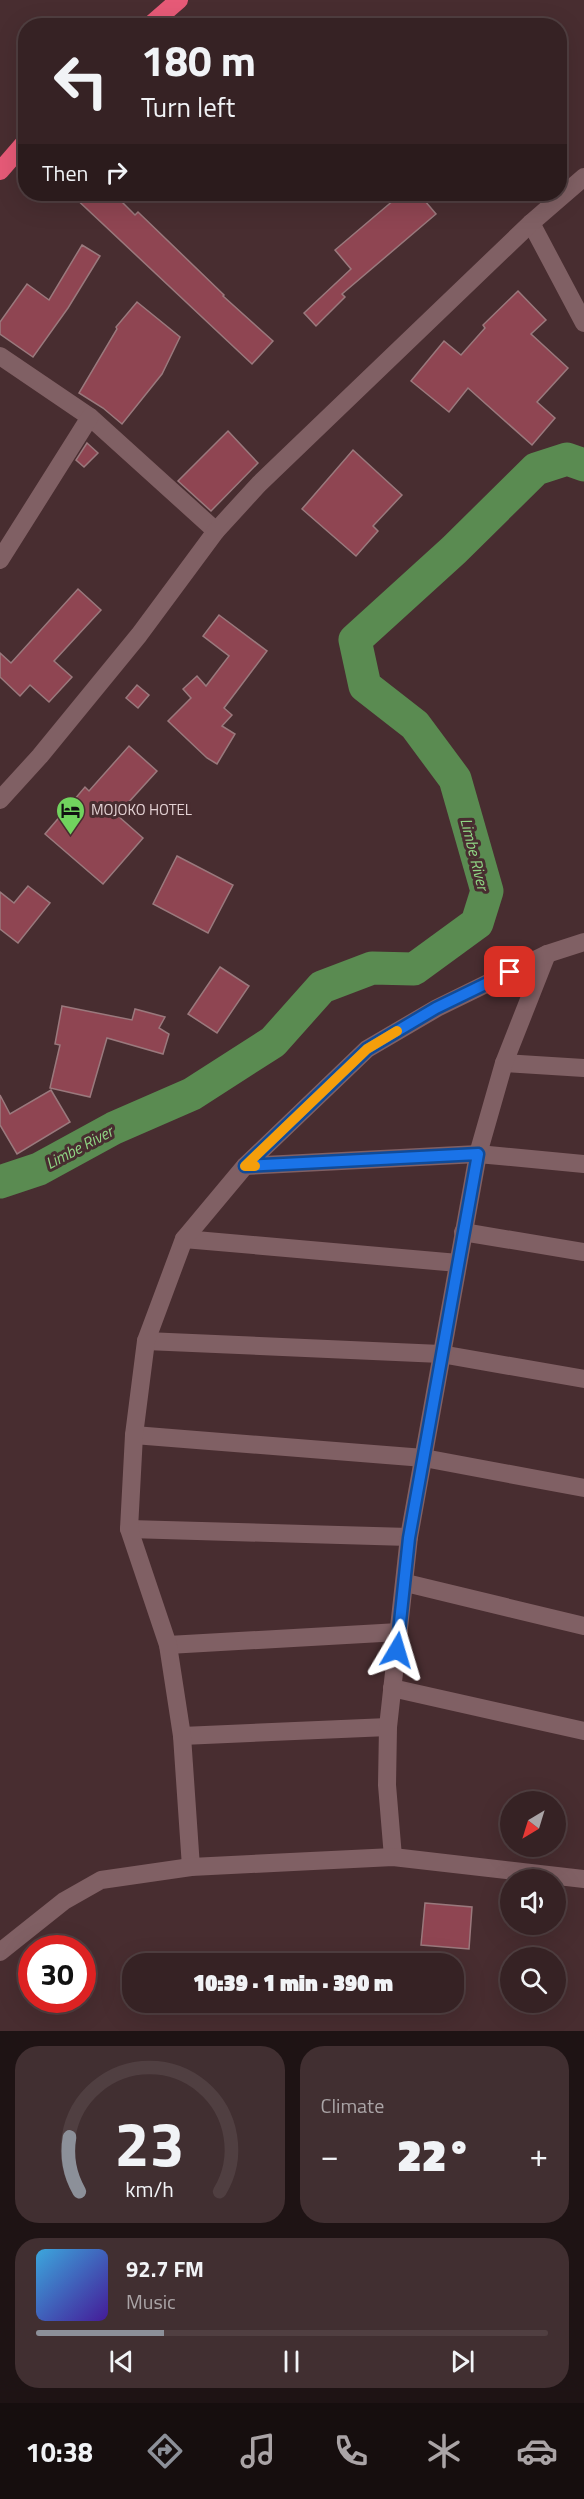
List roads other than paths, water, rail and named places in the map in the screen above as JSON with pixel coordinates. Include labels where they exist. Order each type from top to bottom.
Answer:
[{"type":"highway","points":[[158,18],[179,0]]},
{"type":"highway","points":[[0,171],[18,150]]},
{"type":"street","points":[[567,192],[584,177]]},
{"type":"street","points":[[0,800],[40,756],[139,635],[216,531],[276,468],[556,201]]},
{"type":"street","points":[[531,223],[584,323]]},
{"type":"street","points":[[0,356],[90,417],[216,531]]},
{"type":"street","points":[[0,560],[90,417]]},
{"type":"street","points":[[191,1867],[182,1736],[168,1645],[129,1528],[134,1436],[146,1341],[184,1239],[245,1166],[367,1049],[436,1008],[547,954],[584,942]]},
{"type":"street","points":[[393,1857],[387,1785],[388,1727],[406,1583],[409,1538],[478,1154],[504,1063],[547,954]]},
{"type":"street","points":[[504,1063],[584,1068]]},
{"type":"street","points":[[245,1166],[478,1154],[584,1164]]},
{"type":"street","points":[[463,1232],[584,1252]]},
{"type":"street","points":[[184,1239],[458,1263]]},
{"type":"street","points":[[146,1341],[441,1354],[584,1379]]},
{"type":"street","points":[[134,1436],[424,1458],[584,1488]]},
{"type":"street","points":[[129,1528],[409,1538]]},
{"type":"street","points":[[406,1583],[584,1626]]},
{"type":"street","points":[[168,1645],[399,1632]]},
{"type":"street","points":[[392,1688],[584,1731]]},
{"type":"street","points":[[182,1736],[388,1727]]},
{"type":"street","points":[[0,1952],[64,1901],[101,1880],[191,1867],[393,1857],[584,1879]]},
{"type":"waterway","name":"Limbe River","points":[[0,1182],[39,1169],[114,1128],[192,1094],[273,1042],[322,987],[372,968],[414,969],[477,923],[487,891],[455,779],[415,725],[365,686],[355,640],[454,550],[536,469],[567,459],[584,465]]},
{"type":"place","name":"MOJOKO HOTEL","points":[[70,836]]}]
